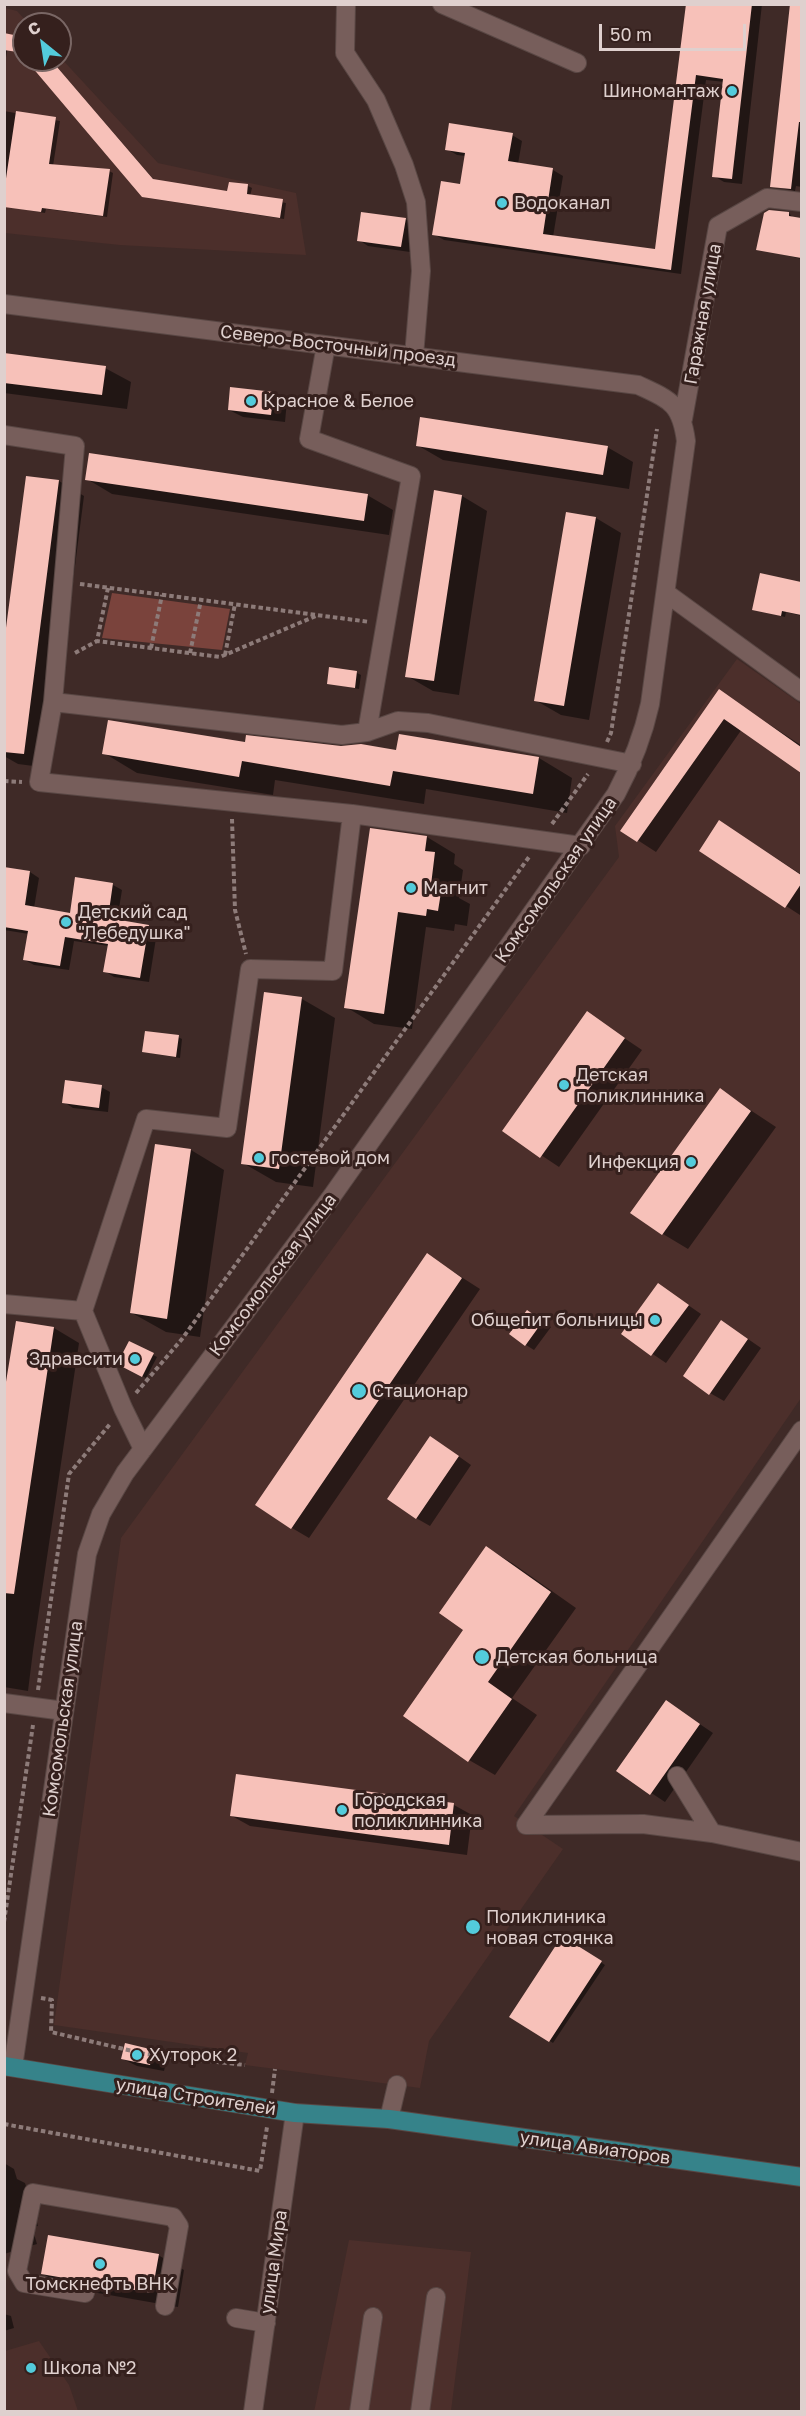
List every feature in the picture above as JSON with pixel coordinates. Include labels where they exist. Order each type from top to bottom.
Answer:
[{"type":"main road","name":"улица Строителей","points":[[9,2067],[295,2113],[389,2119]]},
{"type":"main road","name":"улица Авиаторов","points":[[389,2119],[801,2177]]},
{"type":"street","points":[[346,4],[345,53],[376,100],[404,165],[416,202],[421,271],[414,356]]},
{"type":"street","points":[[442,4],[577,63]]},
{"type":"street","name":"Гаражная улица","points":[[683,419],[718,226],[767,198],[801,202]]},
{"type":"street","name":"Северо-Восточный проезд","points":[[4,304],[638,385],[669,399],[683,419]]},
{"type":"street","points":[[326,345],[309,439],[411,476],[367,732]]},
{"type":"street","name":"Комсомольская улица","points":[[9,2067],[22,1995],[87,1554],[101,1514],[125,1473],[332,1196],[581,846],[611,802],[632,764],[642,739],[650,704],[686,441],[683,419]]},
{"type":"street","points":[[4,435],[75,446],[53,702],[39,782],[352,814],[581,846]]},
{"type":"street","points":[[666,593],[801,692]]},
{"type":"street","points":[[53,702],[342,735],[367,732],[398,721],[428,723],[632,764]]},
{"type":"street","points":[[143,1449],[123,1408],[83,1311],[146,1119],[227,1128],[250,969],[333,971],[352,814]]},
{"type":"street","points":[[4,1304],[83,1311]]},
{"type":"street","points":[[801,1430],[526,1825],[644,1824],[712,1833],[801,1852]]},
{"type":"street","points":[[4,1703],[64,1711]]},
{"type":"street","points":[[677,1776],[712,1833]]},
{"type":"street","points":[[389,2119],[397,2085]]},
{"type":"street","name":"улица Мира","points":[[253,2412],[295,2113]]},
{"type":"street","points":[[85,2293],[24,2283],[17,2271],[33,2193],[173,2217],[179,2226],[165,2307]]},
{"type":"street","points":[[420,2412],[436,2297]]},
{"type":"street","points":[[359,2412],[373,2317]]},
{"type":"street","points":[[236,2318],[266,2323]]},
{"type":"path","points":[[4,1923],[69,1474],[182,1339],[599,757],[611,733],[657,429]]},
{"type":"path","points":[[63,582],[386,624]]},
{"type":"path","points":[[108,588],[97,641],[220,657],[319,615]]},
{"type":"path","points":[[151,648],[162,595]]},
{"type":"path","points":[[190,653],[201,600]]},
{"type":"path","points":[[225,655],[235,604]]},
{"type":"path","points":[[231,802],[235,910],[250,969]]},
{"type":"path","points":[[22,1995],[52,2000],[51,2032],[145,2054],[245,2065]]},
{"type":"path","points":[[4,2124],[260,2171],[275,2069]]},
{"type":"shaded area","points":[[5,8],[18,12],[12,12],[12,72],[72,72],[72,70],[158,163],[296,193],[306,255],[120,245],[5,233]]},
{"type":"shaded area","points":[[112,593],[230,609],[222,650],[102,638]]},
{"type":"shaded area","points":[[737,659],[801,704],[801,1398],[514,1816],[563,1849],[429,2041],[420,2088],[245,2065],[248,2053],[54,2025],[121,1538],[619,857],[615,826]]},
{"type":"shaded area","points":[[349,2240],[471,2252],[451,2411],[314,2412]]},
{"type":"shaded area","name":"Школа №2","points":[[39,2341],[69,2385],[78,2411],[5,2411],[5,2351]]},
{"type":"building","points":[[686,4],[752,4],[732,179],[712,177],[723,79],[696,75],[671,270],[432,235],[441,181],[460,184],[465,153],[445,150],[449,123],[513,133],[508,161],[553,168],[543,234],[655,249]]},
{"type":"building","points":[[790,4],[801,4],[801,122],[799,122],[791,189],[770,187]]},
{"type":"building","points":[[4,33],[12,35],[12,51],[4,50]]},
{"type":"building","points":[[36,72],[61,72],[153,179],[227,191],[229,182],[248,184],[247,194],[283,199],[280,218],[142,197]]},
{"type":"building","points":[[16,111],[56,117],[49,164],[110,169],[103,216],[42,208],[41,212],[4,207],[4,192]]},
{"type":"building","points":[[769,210],[789,212],[789,216],[801,218],[801,258],[756,250],[764,213]]},
{"type":"building","points":[[361,212],[406,218],[401,247],[357,241]]},
{"type":"building","points":[[4,353],[106,366],[102,395],[4,383]]},
{"type":"building","name":"Красное & Белое","points":[[230,387],[274,392],[271,415],[228,410]]},
{"type":"building","points":[[420,417],[608,446],[603,475],[416,446]]},
{"type":"building","points":[[89,453],[368,494],[364,521],[85,480]]},
{"type":"building","points":[[26,476],[59,480],[24,754],[4,752],[4,643]]},
{"type":"building","points":[[434,490],[462,495],[434,681],[405,677]]},
{"type":"building","points":[[566,512],[596,517],[564,706],[534,701]]},
{"type":"building","points":[[760,573],[801,582],[801,615],[782,611],[781,616],[752,610]]},
{"type":"building","points":[[329,667],[357,671],[355,688],[327,684]]},
{"type":"building","points":[[719,689],[801,747],[801,773],[724,719],[637,842],[620,831]]},
{"type":"building","points":[[108,720],[245,742],[246,735],[341,746],[361,744],[396,750],[399,734],[539,757],[533,794],[393,771],[390,786],[242,761],[239,777],[102,754]]},
{"type":"building","points":[[719,820],[801,875],[801,884],[785,908],[699,851]]},
{"type":"building","points":[[370,828],[427,836],[425,851],[435,852],[431,885],[442,886],[438,911],[427,909],[426,916],[398,912],[384,1014],[344,1008]]},
{"type":"building","name":"Детский сад \"Лебедушка\"","points":[[4,867],[30,871],[25,905],[70,913],[75,877],[113,883],[108,918],[149,925],[140,978],[103,972],[108,944],[65,937],[60,966],[23,960],[28,931],[4,927]]},
{"type":"building","points":[[264,992],[302,997],[279,1169],[241,1164]]},
{"type":"building","name":"Детская поликлинника","points":[[587,1011],[625,1038],[540,1158],[502,1131]]},
{"type":"building","points":[[145,1031],[179,1035],[176,1057],[142,1052]]},
{"type":"building","points":[[65,1080],[102,1085],[99,1108],[62,1103]]},
{"type":"building","name":"Инфекция","points":[[720,1088],[751,1111],[662,1235],[630,1213]]},
{"type":"building","points":[[155,1144],[191,1149],[167,1319],[130,1313]]},
{"type":"building","name":"Стационар","points":[[427,1253],[462,1278],[291,1529],[255,1505]]},
{"type":"building","name":"Общепит больницы","points":[[658,1283],[689,1305],[651,1356],[621,1334]]},
{"type":"building","points":[[527,1310],[543,1321],[525,1346],[509,1334]]},
{"type":"building","points":[[721,1320],[748,1339],[709,1395],[683,1376]]},
{"type":"building","points":[[16,1321],[54,1327],[14,1594],[4,1593],[4,1394]]},
{"type":"building","name":"Здравсити","points":[[129,1341],[154,1353],[142,1377],[117,1364]]},
{"type":"building","points":[[430,1436],[459,1456],[416,1519],[387,1499]]},
{"type":"building","name":"Детская больница","points":[[486,1546],[551,1592],[488,1682],[512,1699],[468,1762],[403,1716],[463,1630],[439,1613]]},
{"type":"building","points":[[666,1700],[700,1724],[650,1795],[616,1771]]},
{"type":"building","name":"Городская поликлинника","points":[[236,1774],[454,1803],[449,1845],[230,1816]]},
{"type":"building","points":[[562,1936],[602,1961],[549,2042],[509,2017]]},
{"type":"building","name":"Хуторок 2","points":[[125,2043],[154,2050],[150,2065],[121,2059]]},
{"type":"building","name":"Томскнефть ВНК","points":[[48,2235],[159,2254],[152,2293],[41,2274]]},
{"type":"place","name":"Шиномантаж","points":[[732,91]]},
{"type":"place","name":"Водоканал","points":[[502,203]]},
{"type":"place","name":"Красное & Белое","points":[[251,401]]},
{"type":"place","name":"Магнит","points":[[411,888]]},
{"type":"place","name":"Детский сад \"Лебедушка\"","points":[[66,922]]},
{"type":"place","name":"Детская поликлинника","points":[[564,1085]]},
{"type":"place","name":"гостевой дом","points":[[259,1158]]},
{"type":"place","name":"Инфекция","points":[[691,1162]]},
{"type":"place","name":"Общепит больницы","points":[[655,1320]]},
{"type":"place","name":"Здравсити","points":[[135,1359]]},
{"type":"place","name":"Стационар","points":[[359,1391]]},
{"type":"place","name":"Детская больница","points":[[482,1657]]},
{"type":"place","name":"Городская поликлинника","points":[[342,1810]]},
{"type":"place","name":"Поликлиника новая стоянка","points":[[473,1927]]},
{"type":"place","name":"Хуторок 2","points":[[137,2055]]},
{"type":"place","name":"Томскнефть ВНК","points":[[100,2264]]},
{"type":"place","name":"Школа №2","points":[[31,2368]]}]
